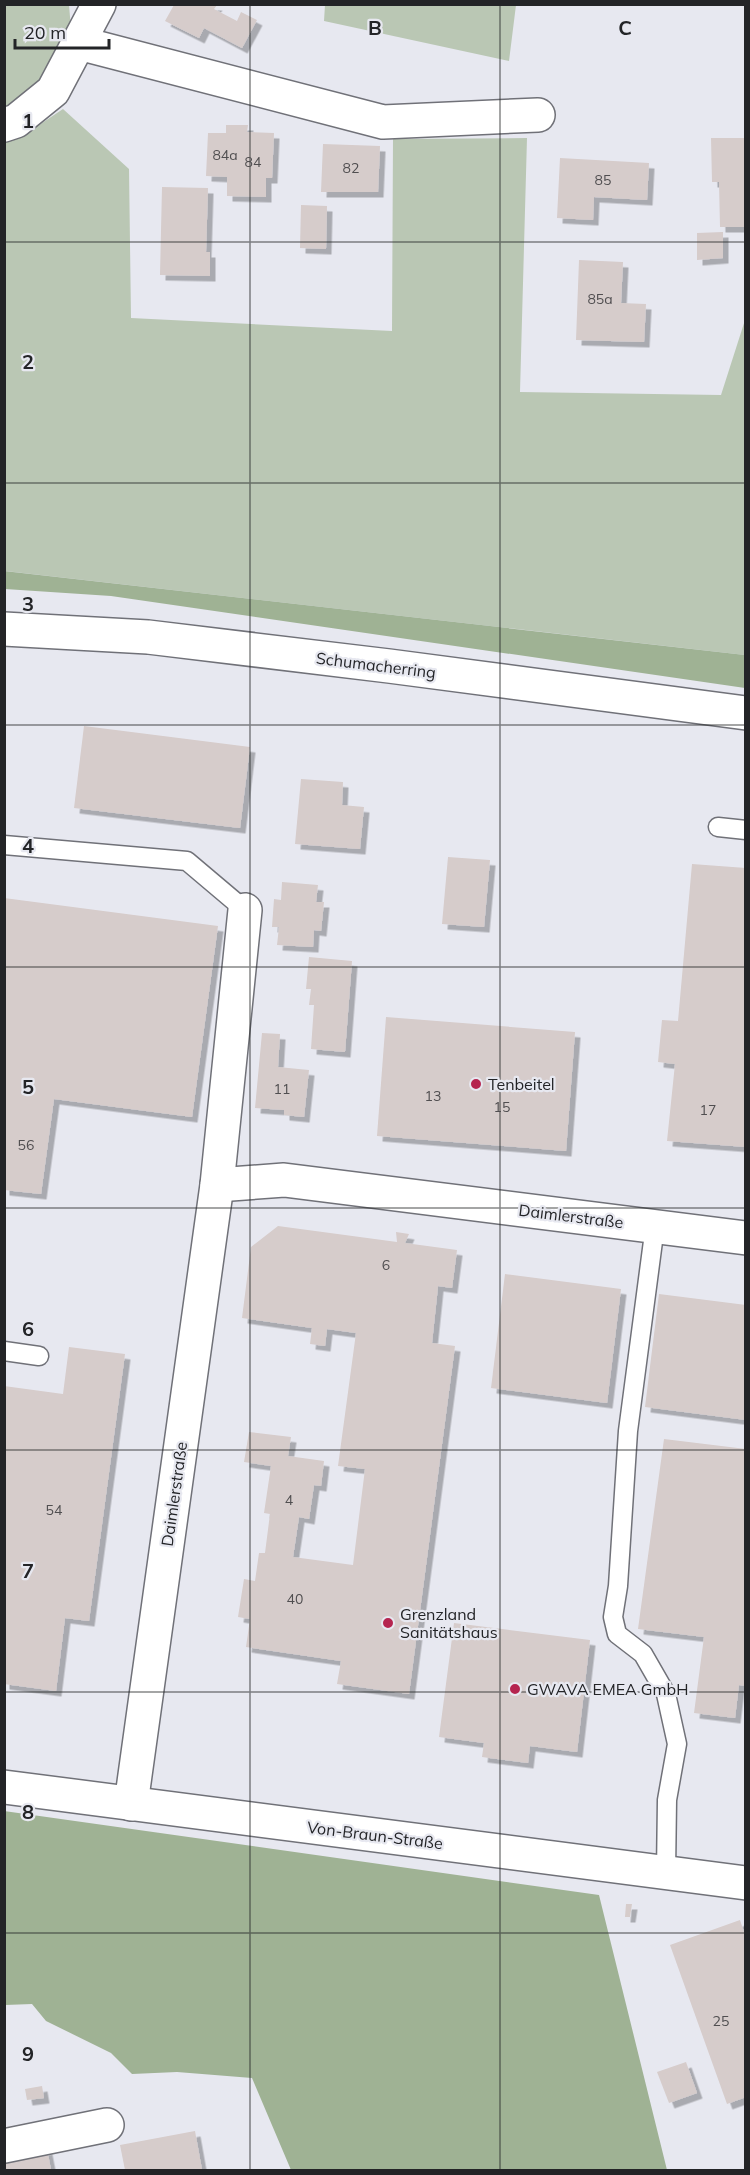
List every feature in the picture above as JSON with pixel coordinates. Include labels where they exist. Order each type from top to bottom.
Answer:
[{"type":"street","points":[[4,125],[16,121],[53,92],[99,4]]},
{"type":"street","points":[[79,43],[383,122],[538,115]]},
{"type":"street","name":"Schumacherring","points":[[4,629],[148,637],[746,713]]},
{"type":"street","name":"Daimlerstraße","points":[[131,1803],[217,1185],[245,910]]},
{"type":"street","name":"Daimlerstraße","points":[[217,1185],[284,1180],[746,1238]]},
{"type":"street","name":"Von-Braun-Straße","points":[[4,1787],[746,1883]]},
{"type":"street","points":[[4,2146],[107,2125]]},
{"type":"lane","points":[[718,826],[746,830]]},
{"type":"lane","points":[[4,844],[187,861],[245,910]]},
{"type":"lane","points":[[655,1226],[628,1431],[618,1586],[613,1617],[617,1634],[642,1654],[666,1694],[677,1744],[667,1800],[666,1872]]},
{"type":"lane","points":[[4,1351],[39,1356]]},
{"type":"green space","points":[[5,5],[69,5],[72,41],[27,101],[5,110]]},
{"type":"green space","points":[[325,5],[516,5],[509,61],[324,21]]},
{"type":"green space","points":[[63,109],[129,169],[131,318],[392,331],[393,139],[527,138],[520,392],[721,395],[745,320],[745,655],[5,571],[5,139],[27,133]]},
{"type":"green space","points":[[4,571],[745,655],[745,688],[111,596],[5,589]]},
{"type":"green space","points":[[4,1811],[599,1895],[667,2170],[291,2170],[252,2078],[177,2072],[132,2074],[111,2053],[46,2021],[32,2004],[5,2005]]},
{"type":"building","points":[[174,5],[217,5],[214,9],[237,21],[241,12],[257,20],[242,48],[204,28],[199,38],[165,21]]},
{"type":"building","points":[[226,125],[248,125],[247,132],[274,133],[272,178],[266,178],[266,197],[227,196],[227,177],[206,176],[208,133],[226,133]]},
{"type":"building","points":[[711,138],[744,138],[746,227],[720,227],[719,182],[712,182]]},
{"type":"building","points":[[323,144],[380,146],[378,192],[321,192]]},
{"type":"building","points":[[560,158],[649,163],[647,200],[594,197],[593,220],[557,218]]},
{"type":"building","points":[[162,187],[208,188],[206,252],[210,252],[210,276],[160,275]]},
{"type":"building","points":[[301,205],[327,206],[326,249],[300,248]]},
{"type":"building","points":[[723,232],[723,258],[697,260],[697,233]]},
{"type":"building","points":[[579,260],[623,262],[621,303],[646,304],[644,342],[576,340]]},
{"type":"building","points":[[84,726],[250,747],[240,828],[74,808]]},
{"type":"building","points":[[301,779],[343,782],[342,805],[364,807],[360,849],[295,844]]},
{"type":"building","points":[[448,857],[490,860],[484,927],[442,924]]},
{"type":"building","points":[[692,864],[746,868],[746,1147],[667,1141],[675,1064],[658,1062],[662,1020],[678,1021]]},
{"type":"building","points":[[282,882],[318,885],[316,902],[324,902],[321,931],[314,930],[313,947],[277,945],[279,927],[272,927],[274,899],[281,900]]},
{"type":"building","points":[[4,898],[218,926],[192,1117],[54,1099],[41,1194],[4,1190]]},
{"type":"building","points":[[309,957],[352,961],[345,1052],[311,1049],[314,1005],[309,1005],[311,989],[306,989]]},
{"type":"building","name":"Tenbeitel","points":[[386,1017],[575,1032],[566,1151],[377,1136]]},
{"type":"building","points":[[262,1033],[280,1034],[278,1067],[309,1070],[304,1117],[284,1115],[284,1110],[255,1108]]},
{"type":"building","points":[[278,1226],[397,1242],[396,1232],[409,1234],[405,1243],[457,1250],[452,1288],[438,1286],[432,1343],[455,1346],[409,1694],[337,1684],[341,1661],[246,1647],[250,1619],[238,1617],[244,1579],[255,1581],[259,1553],[265,1553],[270,1514],[264,1513],[271,1466],[244,1462],[249,1432],[291,1437],[288,1456],[324,1461],[321,1486],[314,1485],[309,1519],[299,1517],[293,1557],[353,1565],[365,1469],[338,1466],[356,1333],[327,1329],[325,1346],[310,1344],[312,1328],[242,1318],[251,1247]]},
{"type":"building","points":[[505,1274],[621,1289],[607,1403],[491,1388]]},
{"type":"building","points":[[659,1294],[746,1305],[746,1420],[645,1407]]},
{"type":"building","points":[[69,1347],[125,1354],[89,1621],[65,1618],[56,1691],[4,1684],[4,1386],[63,1394]]},
{"type":"building","points":[[664,1439],[746,1449],[746,1686],[739,1685],[735,1718],[694,1713],[704,1637],[638,1629]]},
{"type":"building","name":"GWAVA EMEA GmbH","points":[[454,1623],[590,1640],[577,1752],[530,1746],[528,1763],[482,1757],[484,1743],[439,1737]]},
{"type":"building","points":[[626,1904],[632,1904],[630,1917],[625,1917]]},
{"type":"building","points":[[740,1920],[746,1938],[746,2097],[727,2104],[670,1945]]},
{"type":"building","points":[[686,2062],[697,2093],[669,2103],[657,2072]]},
{"type":"building","points":[[42,2086],[44,2098],[27,2100],[25,2089]]},
{"type":"building","points":[[195,2131],[202,2170],[125,2170],[120,2145]]},
{"type":"building","points":[[47,2149],[51,2170],[4,2170],[4,2157]]},
{"type":"place","name":"Tenbeitel","points":[[476,1084]]},
{"type":"place","name":"Grenzland Sanitätshaus","points":[[388,1623]]},
{"type":"place","name":"GWAVA EMEA GmbH","points":[[515,1689]]}]
